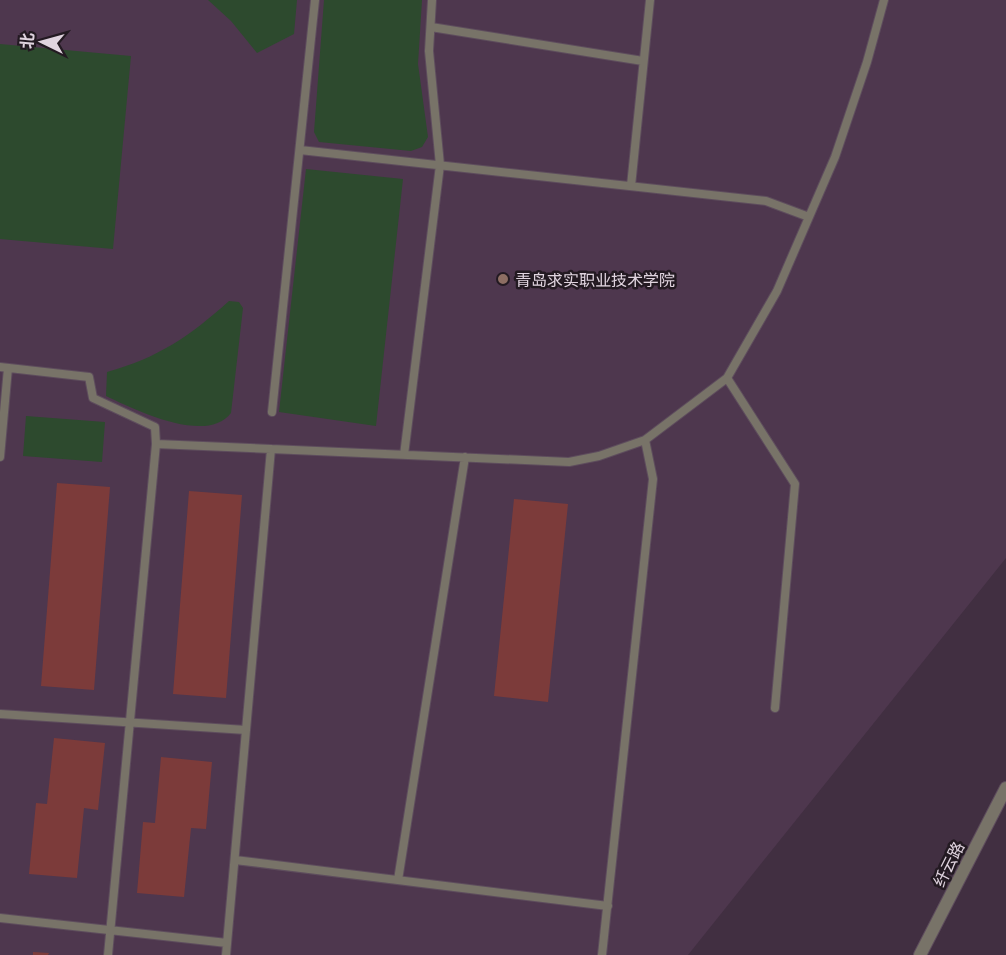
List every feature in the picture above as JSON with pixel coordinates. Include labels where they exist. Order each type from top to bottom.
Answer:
[{"type":"street","name":"纤云路","points":[[920,955],[1006,788]]},
{"type":"lane","points":[[272,412],[315,0]]},
{"type":"lane","points":[[404,455],[440,165],[429,51],[432,0]]},
{"type":"lane","points":[[630,186],[650,0]]},
{"type":"lane","points":[[156,444],[569,462],[599,456],[645,440],[727,378],[777,291],[835,157],[867,62],[884,0]]},
{"type":"lane","points":[[431,27],[644,61]]},
{"type":"lane","points":[[300,150],[766,201],[809,217]]},
{"type":"lane","points":[[0,457],[4,367],[89,377],[93,398],[155,427],[156,444],[108,955]]},
{"type":"lane","points":[[727,378],[795,484],[775,708]]},
{"type":"lane","points":[[602,955],[653,479],[645,440]]},
{"type":"lane","points":[[226,955],[271,449]]},
{"type":"lane","points":[[398,880],[465,457]]},
{"type":"lane","points":[[0,714],[246,730]]},
{"type":"lane","points":[[235,860],[608,906]]},
{"type":"lane","points":[[0,918],[227,943]]},
{"type":"shaded area","name":"青岛求实职业技术学院","points":[[0,0],[1006,0],[1006,558],[688,955],[0,955]]},
{"type":"green space","points":[[208,0],[297,0],[294,34],[257,53],[231,21]]},
{"type":"green space","points":[[324,0],[422,0],[418,64],[428,137],[422,147],[411,151],[319,142],[314,132]]},
{"type":"green space","points":[[0,44],[131,56],[113,249],[0,239]]},
{"type":"green space","points":[[306,169],[403,179],[376,426],[279,412]]},
{"type":"green space","points":[[229,301],[239,302],[243,308],[231,413],[220,422],[205,426],[170,422],[106,396],[107,372],[158,353],[201,325]]},
{"type":"green space","points":[[26,416],[105,422],[102,462],[23,456]]},
{"type":"building","points":[[57,483],[110,487],[94,690],[41,686]]},
{"type":"building","points":[[189,491],[242,495],[226,698],[173,694]]},
{"type":"building","points":[[514,499],[568,504],[548,702],[494,696]]},
{"type":"building","points":[[54,738],[105,743],[98,810],[84,808],[77,878],[29,874],[36,803],[47,804]]},
{"type":"building","points":[[161,757],[212,762],[206,829],[191,828],[184,897],[137,893],[143,822],[155,823]]},
{"type":"building","points":[[33,952],[49,953],[48,955],[33,955]]},
{"type":"place","name":"青岛求实职业技术学院","points":[[503,279]]}]
